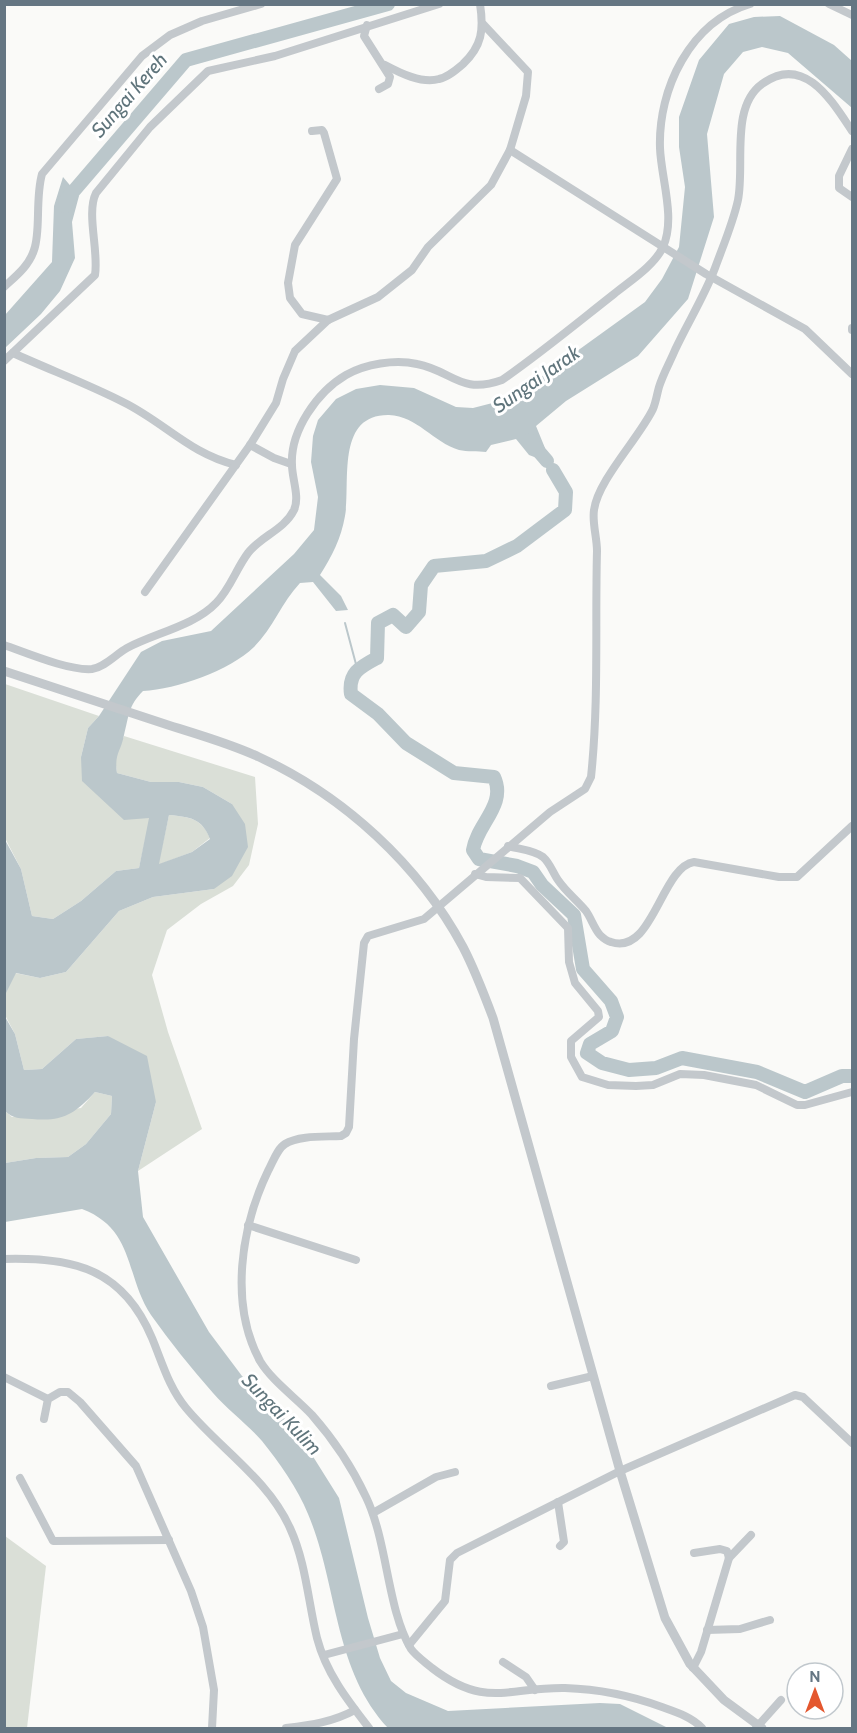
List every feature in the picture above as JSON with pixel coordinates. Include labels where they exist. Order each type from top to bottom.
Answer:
[{"type":"street","points":[[4,287],[26,266],[35,249],[37,192],[42,174],[142,56],[170,35],[202,21],[261,4]]},
{"type":"street","points":[[4,362],[95,275],[97,263],[93,205],[96,193],[150,127],[199,77],[217,67],[274,56],[366,25],[439,4]]},
{"type":"street","points":[[385,65],[405,75],[438,80],[453,73],[475,53],[483,24],[480,4]]},
{"type":"street","points":[[4,645],[53,661],[91,669],[101,667],[127,648],[205,613],[218,602],[257,543],[287,521],[295,508],[291,464],[302,424],[310,409],[330,386],[346,374],[364,368],[398,363],[416,364],[470,385],[485,386],[502,380],[641,271],[662,248],[667,233],[667,207],[660,147],[662,117],[671,85],[681,62],[698,38],[728,15],[750,4]]},
{"type":"street","points":[[829,4],[852,15]]},
{"type":"street","points":[[145,592],[250,446],[276,403],[295,351],[328,320],[378,297],[412,270],[428,247],[491,185],[510,150],[528,89],[528,72],[483,24]]},
{"type":"street","points":[[366,25],[364,36],[385,65],[390,77],[388,84],[379,89]]},
{"type":"street","points":[[702,1728],[682,1714],[651,1703],[604,1692],[565,1688],[506,1694],[482,1692],[454,1683],[431,1667],[409,1645],[403,1634],[380,1532],[345,1458],[313,1416],[262,1364],[251,1342],[244,1315],[242,1271],[248,1225],[264,1181],[279,1149],[294,1141],[346,1133],[364,943],[368,936],[424,919],[504,849],[550,812],[585,789],[591,777],[597,697],[595,602],[597,539],[594,508],[611,474],[654,407],[669,363],[709,276],[738,200],[742,164],[741,121],[745,105],[761,84],[779,76],[793,74],[805,77],[830,96],[852,130]]},
{"type":"street","points":[[312,131],[322,130],[324,133],[337,179],[295,245],[288,283],[290,298],[295,308],[302,314],[328,320]]},
{"type":"street","points":[[852,149],[839,176],[839,188],[852,197]]},
{"type":"street","points":[[510,150],[662,248],[806,329],[852,374]]},
{"type":"street","points":[[13,353],[124,402],[191,448],[215,460],[236,465]]},
{"type":"street","points":[[250,446],[291,464]]},
{"type":"street","points":[[4,672],[238,748],[279,767],[329,797],[405,864],[438,907],[476,972],[493,1018],[620,1471],[665,1618],[693,1668],[723,1700],[759,1728],[781,1700]]},
{"type":"street","points":[[504,849],[542,856],[563,888],[586,911],[599,934],[608,941],[619,944],[630,940],[643,928],[656,911],[677,870],[685,863],[694,862],[779,877],[797,877],[852,826]]},
{"type":"street","points":[[478,872],[486,877],[520,878],[568,928],[569,962],[575,983],[598,1011],[599,1017],[571,1041],[572,1057],[582,1077],[608,1085],[636,1086],[653,1084],[680,1074],[704,1075],[756,1085],[797,1105],[805,1105],[852,1092]]},
{"type":"street","points":[[248,1225],[356,1260]]},
{"type":"street","points":[[4,1259],[44,1258],[69,1262],[110,1281],[130,1300],[146,1323],[171,1387],[183,1405],[203,1428],[255,1478],[290,1527],[301,1559],[318,1640],[335,1683],[369,1728]]},
{"type":"street","points":[[551,1386],[593,1376]]},
{"type":"street","points":[[4,1377],[48,1399]]},
{"type":"street","points":[[44,1419],[48,1399],[60,1392],[68,1392],[80,1402],[136,1466],[169,1540],[203,1627],[214,1690],[212,1728]]},
{"type":"street","points":[[409,1645],[445,1601],[450,1560],[457,1553],[620,1471],[795,1395],[803,1396],[852,1443]]},
{"type":"street","points":[[373,1513],[436,1477],[455,1472]]},
{"type":"street","points":[[20,1478],[53,1541],[169,1540]]},
{"type":"street","points":[[558,1502],[565,1535],[564,1542],[560,1546]]},
{"type":"street","points":[[693,1668],[701,1652],[729,1558],[751,1535]]},
{"type":"street","points":[[694,1553],[720,1549],[727,1551],[729,1558]]},
{"type":"street","points":[[707,1630],[740,1629],[770,1620]]},
{"type":"street","points":[[324,1655],[392,1635],[403,1634]]},
{"type":"street","points":[[503,1662],[526,1677],[535,1690]]},
{"type":"street","points":[[286,1728],[321,1724],[339,1719],[355,1710]]},
{"type":"shaded area","points":[[780,16],[834,45],[852,61],[852,108],[788,53],[762,47],[743,52],[724,74],[707,134],[714,217],[688,299],[638,356],[566,401],[536,426],[545,448],[537,458],[529,455],[516,439],[491,445],[486,452],[459,450],[441,441],[417,424],[399,416],[372,418],[360,426],[353,438],[349,453],[345,516],[341,532],[336,547],[320,575],[341,596],[348,610],[336,611],[313,582],[300,583],[261,640],[243,656],[217,671],[186,683],[143,691],[134,702],[128,717],[117,757],[117,773],[151,782],[179,782],[203,787],[232,804],[245,824],[248,847],[232,876],[214,889],[153,897],[119,911],[66,972],[40,978],[16,973],[5,995],[4,838],[21,869],[32,916],[53,919],[81,901],[116,871],[139,868],[149,818],[124,820],[82,781],[81,757],[88,728],[99,716],[141,652],[162,641],[211,631],[294,554],[314,530],[318,497],[311,462],[313,436],[318,420],[336,399],[356,389],[380,385],[414,388],[456,407],[473,408],[512,398],[645,302],[662,279],[679,247],[685,187],[679,147],[679,117],[699,60],[729,24],[754,17]],"holes":[[[169,815],[194,820],[203,827],[210,839],[192,852],[159,864]]]},
{"type":"shaded area","points":[[63,177],[79,196],[72,222],[75,258],[60,291],[41,314],[5,348],[5,315],[52,262],[54,206]]},
{"type":"shaded area","points":[[5,684],[99,716],[88,728],[81,757],[150,818],[139,868],[116,871],[81,901],[53,919],[32,916],[21,869],[5,838]]},
{"type":"shaded area","points":[[124,736],[255,777],[258,824],[249,865],[233,886],[201,904],[167,930],[152,975],[168,1032],[202,1129],[138,1171],[156,1102],[108,1036],[76,1039],[42,1069],[24,1070],[15,1034],[5,1015],[4,995],[15,973],[40,978],[66,972],[119,911],[153,897],[214,889],[232,804],[203,787],[179,782],[151,782],[117,773],[115,758]]},
{"type":"shaded area","points":[[169,815],[199,822],[210,838],[192,852],[158,865]]},
{"type":"shaded area","points":[[4,1015],[15,1034],[24,1070],[42,1069],[76,1039],[108,1036],[147,1056],[156,1102],[138,1171],[143,1217],[209,1332],[242,1376],[297,1431],[339,1498],[368,1618],[380,1658],[391,1681],[406,1693],[448,1711],[600,1703],[620,1704],[668,1728],[388,1728],[370,1705],[346,1653],[318,1541],[299,1495],[262,1441],[213,1393],[151,1315],[137,1285],[127,1255],[111,1229],[99,1218],[82,1209],[5,1222],[5,1163],[36,1158],[68,1157],[86,1144],[111,1114],[112,1096],[95,1092],[81,1106],[60,1118],[42,1120],[14,1117],[8,1114],[5,1111]]},
{"type":"shaded area","points":[[95,1092],[112,1096],[111,1114],[86,1144],[68,1157],[36,1158],[5,1163],[5,1111],[12,1117],[81,1108]]},
{"type":"shaded area","points":[[5,1536],[46,1566],[27,1728],[5,1728]]},
{"type":"waterway","name":"Sungai Kereh","points":[[65,206],[66,200],[186,60],[388,4]]},
{"type":"waterway","points":[[529,440],[547,461]]},
{"type":"waterway","points":[[553,470],[566,492],[565,510],[517,546],[486,561],[434,566],[421,585],[419,612],[406,627],[393,615],[378,623],[377,658],[353,676],[351,694],[378,714],[406,743],[454,773],[494,777],[497,797],[473,850],[479,859],[517,866],[533,872],[542,885],[574,915],[583,969],[611,1001],[617,1017],[612,1031],[590,1044],[587,1053],[602,1063],[629,1070],[656,1068],[682,1058],[757,1072],[805,1092],[842,1076],[852,1076]]},
{"type":"waterway","points":[[345,623],[357,668]]},
{"type":"water label","name":"Sungai Jarak","points":[[536,379]]},
{"type":"water label","name":"Sungai Kulim","points":[[282,1414]]}]
